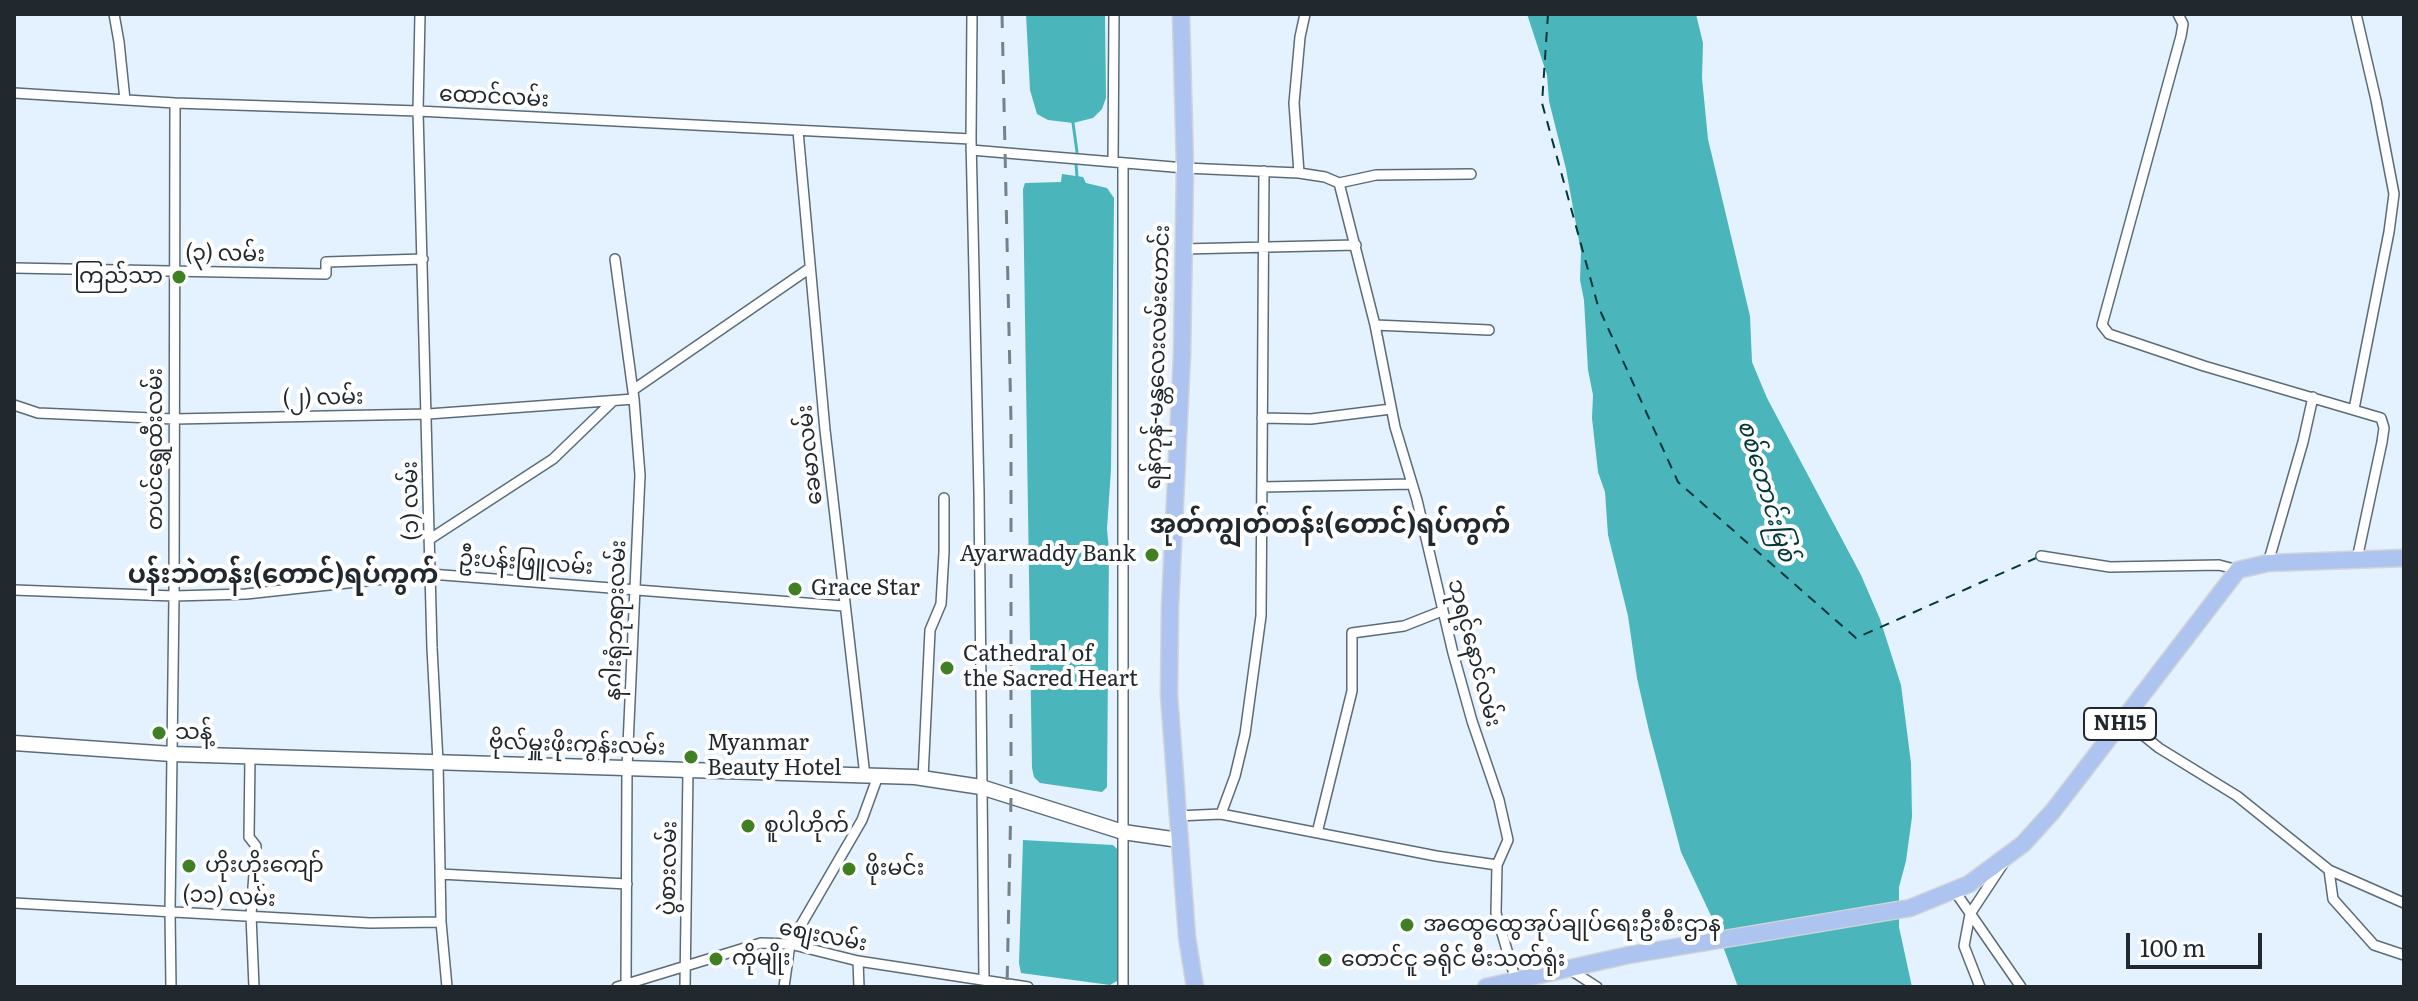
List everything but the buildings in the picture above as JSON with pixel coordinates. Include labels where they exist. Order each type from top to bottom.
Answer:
[{"type":"highway","name":"ရန်ကုန်-မန္တလေးလမ်းဟောင်း","points":[[1181,14],[1185,168],[1182,371],[1170,607],[1169,695],[1187,937],[1195,987]]},
{"type":"highway","points":[[2238,570],[2268,563],[2404,558]]},
{"type":"highway","name":"NH15","points":[[1486,987],[1517,983],[1567,968],[1629,955],[1910,908],[1969,884],[2023,844],[2053,811],[2238,570]]},
{"type":"street","points":[[114,14],[125,100]]},
{"type":"street","name":"(၁) လမ်း","points":[[420,14],[418,111],[430,574],[441,922],[447,987]]},
{"type":"street","points":[[972,14],[971,150],[979,493],[984,980]]},
{"type":"street","points":[[1114,14],[1118,162],[1123,987]]},
{"type":"street","points":[[1299,173],[1294,103],[1305,14]]},
{"type":"street","points":[[2354,409],[2394,194],[2356,14]]},
{"type":"street","points":[[2180,16],[2183,24],[2181,36],[2102,325],[2109,334],[2204,366],[2381,418],[2384,428],[2357,559]]},
{"type":"street","name":"ထောင်လမ်း","points":[[14,93],[971,139]]},
{"type":"street","name":"တပင်ရွှေထီးလမ်း","points":[[171,987],[175,103]]},
{"type":"street","name":"ခေမာလမ်း","points":[[798,131],[844,606],[871,776]]},
{"type":"street","points":[[971,150],[1185,168],[1299,173],[1325,177],[1339,183],[1376,175],[1471,174]]},
{"type":"street","points":[[1221,814],[1235,776],[1245,734],[1261,616],[1264,171]]},
{"type":"street","name":"ဘုရင့်နောင်လမ်း","points":[[1339,183],[1442,611],[1472,721],[1499,800],[1508,840],[1497,865],[1496,913],[1517,983]]},
{"type":"street","points":[[1183,249],[1356,245]]},
{"type":"street","name":"(၃) လမ်း","points":[[14,268],[326,274],[326,262],[423,259]]},
{"type":"street","name":"နဂါးရုံဘုရားလမ်း","points":[[615,259],[640,475],[627,768],[627,884],[622,986]]},
{"type":"street","points":[[633,395],[810,268]]},
{"type":"street","points":[[1375,325],[1489,330]]},
{"type":"street","name":"(၂) လမ်း","points":[[14,405],[38,413],[174,419],[428,414],[613,401],[633,395]]},
{"type":"street","points":[[2268,563],[2313,397]]},
{"type":"street","points":[[430,539],[553,459],[613,401]]},
{"type":"street","points":[[1262,418],[1311,419],[1391,409]]},
{"type":"street","points":[[1262,487],[1412,484]]},
{"type":"street","points":[[923,778],[930,630],[941,604],[943,578],[944,498]]},
{"type":"street","points":[[2041,556],[2110,567],[2219,565],[2238,570]]},
{"type":"street","name":"ဦးပန်းဖြူလမ်း","points":[[14,590],[174,596],[246,594],[430,574],[844,606]]},
{"type":"street","points":[[1317,833],[1352,691],[1352,633],[1404,626],[1442,611]]},
{"type":"street","points":[[2123,719],[2159,748],[2237,796],[2329,870],[2404,903]]},
{"type":"street","name":"ဗိုလ်မှူးဖိုးကွန်းလမ်း","points":[[14,743],[172,754],[923,778],[981,787],[1004,797],[1123,832],[1179,840]]},
{"type":"street","points":[[250,756],[249,837],[256,846],[251,915],[254,987]]},
{"type":"street","name":"ပွဲစားလမ်း","points":[[685,987],[688,770]]},
{"type":"street","points":[[784,987],[790,944],[862,820],[871,776]]},
{"type":"street","points":[[1177,816],[1221,814],[1497,865]]},
{"type":"street","points":[[1980,987],[1964,946],[1970,914],[2009,854]]},
{"type":"street","points":[[2329,870],[2333,899],[2374,945],[2404,955]]},
{"type":"street","points":[[440,874],[627,884]]},
{"type":"street","points":[[1954,890],[2021,987]]},
{"type":"street","name":"(၁၁) လမ်း","points":[[14,903],[370,923],[441,922]]},
{"type":"street","name":"စျေးလမ်း","points":[[622,986],[761,943],[790,944],[858,961],[1028,987]]},
{"type":"street","points":[[858,961],[859,987]]},
{"type":"street","points":[[1567,968],[1597,987]]},
{"type":"water","points":[[1026,14],[1105,14],[1106,98],[1102,109],[1093,118],[1073,123],[1048,120],[1037,114],[1030,90]]},
{"type":"water","name":"စစ်တောင်းမြစ်","points":[[1527,14],[1696,14],[1703,43],[1702,78],[1708,139],[1750,316],[1752,362],[1767,398],[1861,575],[1880,619],[1901,685],[1911,763],[1912,817],[1899,887],[1899,927],[1912,987],[1738,987],[1714,922],[1681,852],[1649,731],[1628,616],[1608,535],[1605,492],[1598,472],[1592,418],[1593,395],[1580,280],[1581,252],[1566,169],[1549,101],[1547,75]]},
{"type":"water","points":[[1062,174],[1083,177],[1086,183],[1107,188],[1114,198],[1111,469],[1107,529],[1107,787],[1102,792],[1040,783],[1034,777],[1032,768],[1023,189],[1025,183],[1061,182]]},
{"type":"water","points":[[1023,840],[1113,845],[1117,849],[1119,980],[1110,985],[1021,973]]},
{"type":"waterway","points":[[1073,123],[1077,152]]},
{"type":"waterway","points":[[1076,164],[1077,177]]},
{"type":"ferry route","points":[[1548,14],[1542,103],[1598,306],[1678,482],[1856,638],[2036,558]]},
{"type":"railway","points":[[1002,14],[1011,421],[1011,798],[1007,987]]},
{"type":"place","name":"ကြည်သာ","points":[[179,277]]},
{"type":"place","name":"Ayarwaddy Bank","points":[[1152,555]]},
{"type":"place","name":"Grace Star","points":[[795,589]]},
{"type":"place","name":"Cathedral of the Sacred Heart","points":[[947,668]]},
{"type":"place","name":"သန့်","points":[[159,733]]},
{"type":"place","name":"Myanmar Beauty Hotel","points":[[691,757]]},
{"type":"place","name":"စူပါဟိုက်","points":[[748,826]]},
{"type":"place","name":"ဟိုးဟိုးကျော်","points":[[189,866]]},
{"type":"place","name":"ဖိုးမင်း","points":[[849,869]]},
{"type":"place","name":"အထွေထွေအုပ်ချုပ်ရေးဦးစီးဌာန","points":[[1407,925]]},
{"type":"place","name":"ကိုမျိုး","points":[[716,959]]},
{"type":"place","name":"တောင်ငူ ခရိုင် မီးသတ်ရုံး","points":[[1325,960]]},
{"type":"district","name":"အုတ်ကျွတ်တန်း(တောင်)ရပ်ကွက်","points":[[1330,525]]},
{"type":"district","name":"ပန်းဘဲတန်း(တောင်)ရပ်ကွက်","points":[[283,575]]}]
